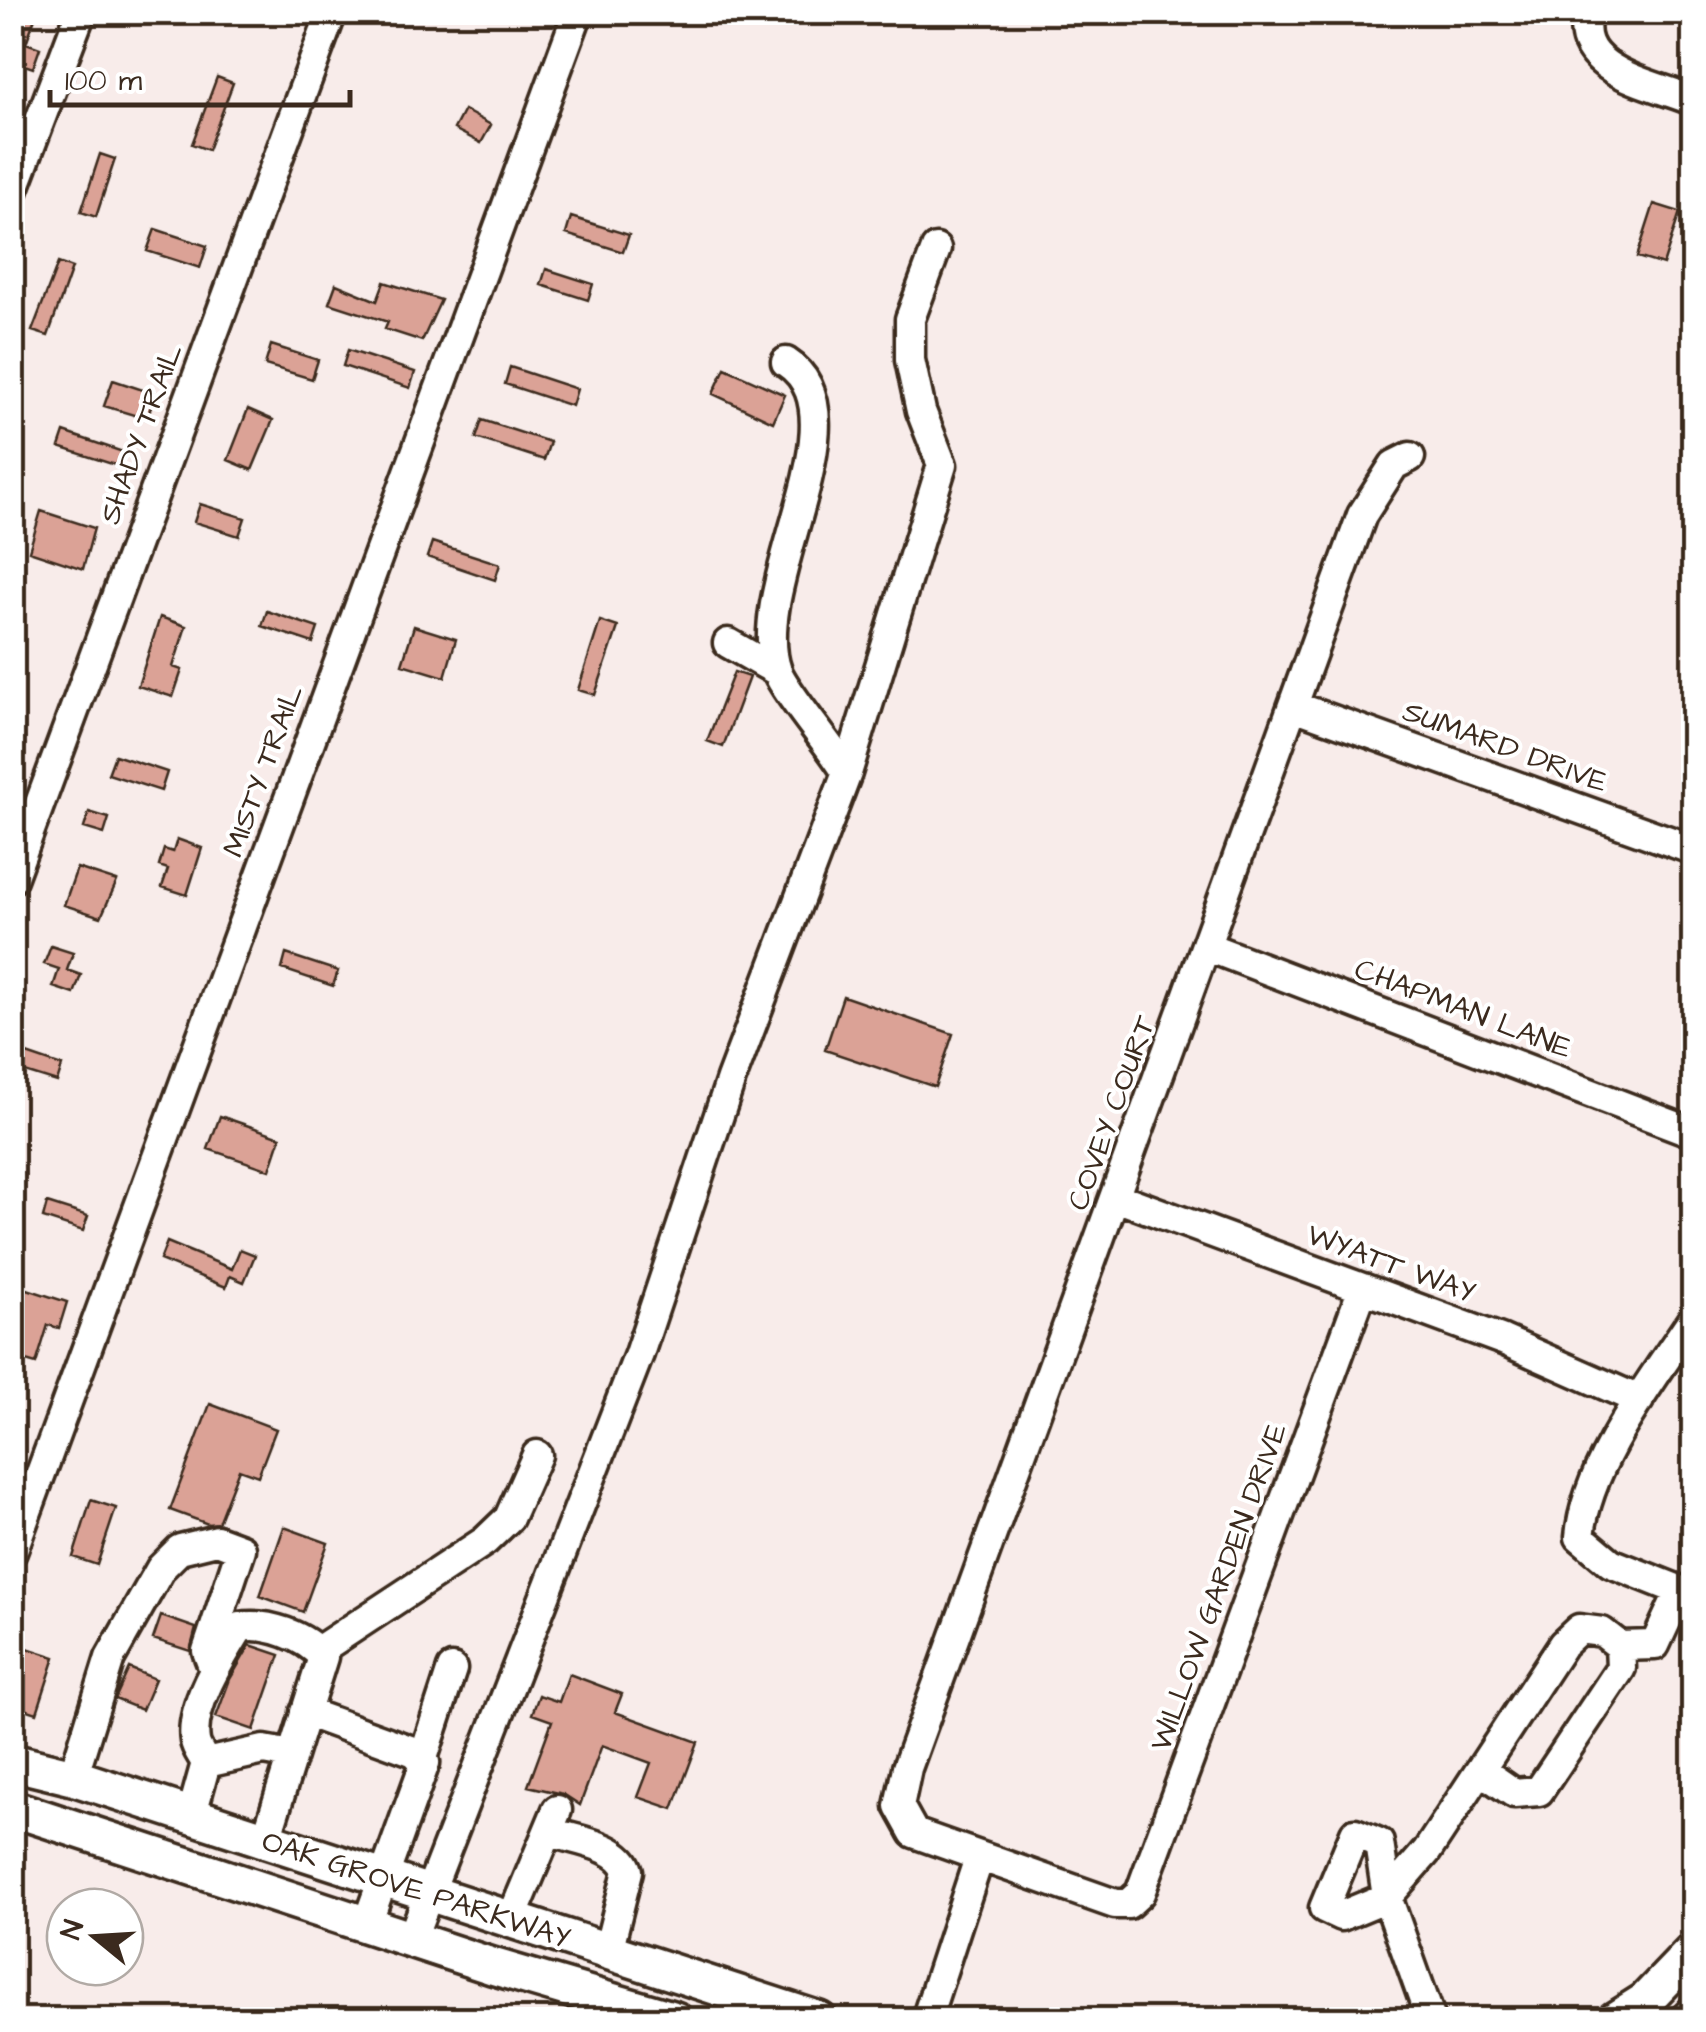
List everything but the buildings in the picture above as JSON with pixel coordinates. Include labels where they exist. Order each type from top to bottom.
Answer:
[{"type":"main road","name":"OAK GROVE PARKWAY","points":[[12,1762],[73,1777],[820,2020]]},
{"type":"main road","name":"OAK GROVE PARKWAY","points":[[12,1808],[366,1926],[675,2020]]},
{"type":"main road","points":[[1615,2020],[1645,2001],[1694,1950]]},
{"type":"main road","points":[[1688,2020],[1694,2014]]},
{"type":"street","points":[[12,194],[81,12]]},
{"type":"street","name":"SHADY TRAIL","points":[[12,879],[332,12]]},
{"type":"street","name":"MISTY TRAIL","points":[[12,1552],[578,12]]},
{"type":"street","points":[[1588,12],[1584,23],[1591,49],[1604,66],[1694,102]]},
{"type":"street","points":[[412,1940],[639,1354],[731,1079],[847,773],[942,464],[921,411],[910,360],[910,319],[936,249]]},
{"type":"street","points":[[778,672],[774,604],[812,456],[817,409],[808,381],[786,362]]},
{"type":"street","name":"COVEY COURT","points":[[979,1858],[914,1834],[899,1806],[907,1768],[1362,515],[1394,465],[1410,457]]},
{"type":"street","points":[[728,643],[778,672],[847,773]]},
{"type":"street","name":"SUMARD DRIVE","points":[[1294,706],[1694,850]]},
{"type":"street","name":"CHAPMAN LANE","points":[[1208,947],[1694,1132]]},
{"type":"street","name":"WYATT WAY","points":[[1116,1197],[1503,1340],[1639,1400]]},
{"type":"street","name":"WILLOW GARDEN DRIVE","points":[[979,1858],[1116,1904],[1128,1904],[1140,1892],[1363,1288]]},
{"type":"street","points":[[1431,2020],[1387,1897],[1427,1851],[1482,1772],[1563,1644],[1579,1629],[1602,1632],[1620,1646],[1655,1645],[1687,1594],[1611,1562],[1580,1537],[1582,1511],[1639,1400],[1694,1318]]},
{"type":"street","points":[[318,1651],[485,1542],[509,1518],[537,1456]]},
{"type":"street","points":[[73,1777],[110,1658],[142,1596],[180,1549],[217,1540],[241,1550],[208,1652],[213,1667]]},
{"type":"street","points":[[192,1817],[206,1764],[195,1741],[213,1667],[240,1627],[255,1624],[310,1642],[323,1657],[265,1842]]},
{"type":"street","points":[[1482,1772],[1514,1793],[1539,1791],[1621,1668],[1620,1646]]},
{"type":"street","points":[[366,1926],[425,1764],[423,1758],[452,1669]]},
{"type":"street","points":[[305,1712],[423,1758]]},
{"type":"street","points":[[206,1764],[264,1750],[292,1754]]},
{"type":"street","points":[[511,1920],[553,1821],[626,1861],[628,1872],[608,1950]]},
{"type":"street","points":[[926,2020],[979,1858]]}]
